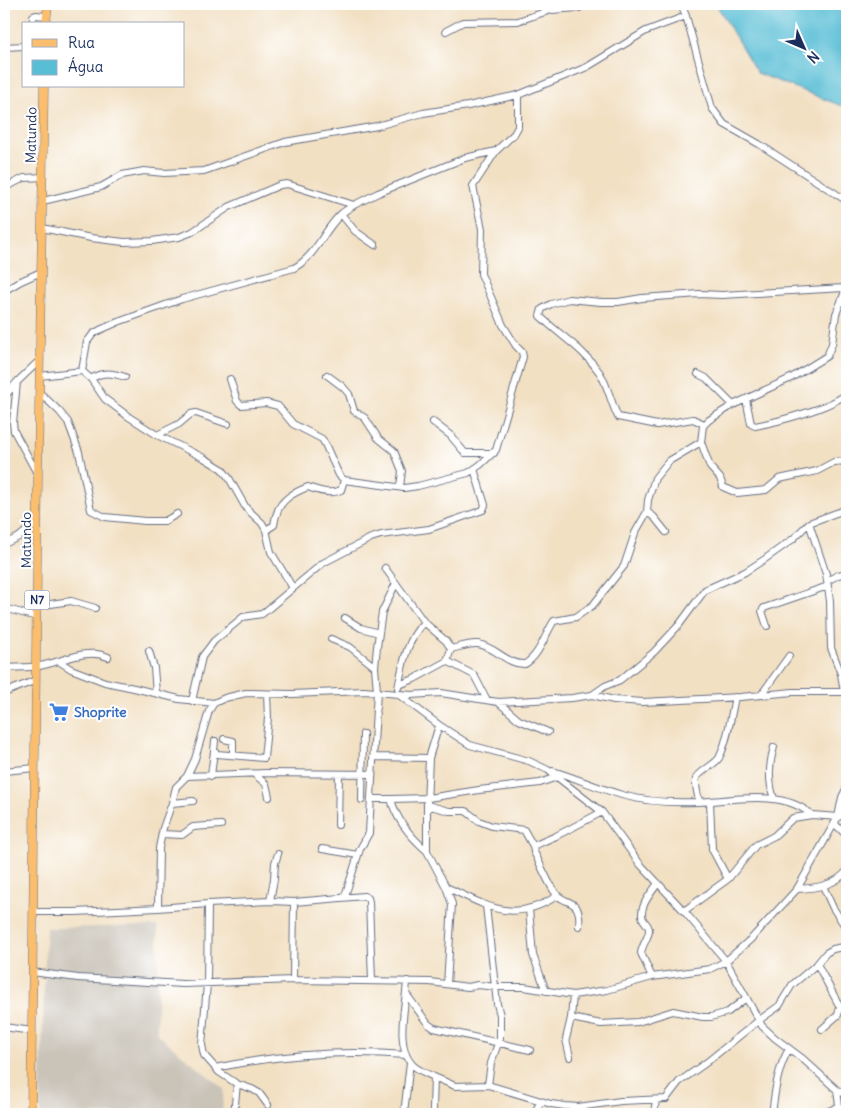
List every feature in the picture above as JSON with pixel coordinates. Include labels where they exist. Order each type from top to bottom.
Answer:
[{"type":"main road","name":"Matundo","points":[[31,1114],[44,88]]},
{"type":"street","points":[[446,31],[463,22],[518,21],[551,10],[579,8],[586,4]]},
{"type":"street","points":[[681,4],[712,108],[719,120],[847,201]]},
{"type":"street","points":[[33,19],[33,16],[46,11]]},
{"type":"street","points":[[43,201],[101,187],[122,175],[144,172],[204,171],[285,142],[377,126],[423,113],[518,95],[582,69],[646,31],[686,16]]},
{"type":"street","points":[[4,47],[22,46]]},
{"type":"street","points":[[230,379],[237,401],[241,405],[266,403],[278,406],[293,424],[322,439],[339,476],[344,480],[400,487],[418,486],[468,473],[494,453],[523,357],[522,352],[503,325],[480,272],[482,228],[473,186],[496,151],[514,134],[518,127],[518,95]]},
{"type":"street","points":[[82,371],[87,342],[93,334],[118,322],[182,299],[294,268],[312,254],[341,214],[354,205],[378,193],[464,158],[496,151]]},
{"type":"street","points":[[4,188],[24,178],[43,177]]},
{"type":"street","points":[[42,228],[91,238],[124,242],[152,242],[179,237],[192,232],[229,207],[280,185],[287,184],[354,205]]},
{"type":"street","points":[[341,214],[362,237],[375,245]]},
{"type":"street","points":[[4,291],[41,272]]},
{"type":"street","points":[[847,276],[845,292],[836,314],[832,344],[827,356],[791,378],[732,405],[704,424],[702,442],[710,467],[720,478],[723,487],[737,493],[766,490],[779,480],[817,470],[834,462],[847,462]]},
{"type":"street","points":[[704,424],[693,419],[657,424],[618,416],[599,373],[590,360],[540,316],[542,309],[568,299],[618,302],[642,298],[700,294],[845,292]]},
{"type":"street","points":[[4,397],[40,360]]},
{"type":"street","points":[[40,376],[82,371],[91,379],[108,402],[157,435],[222,469],[246,508],[260,520],[266,530],[271,552],[293,588]]},
{"type":"street","points":[[91,379],[98,375],[111,373],[126,377]]},
{"type":"street","points":[[698,374],[706,378],[732,405]]},
{"type":"street","points":[[327,375],[343,387],[349,394],[354,411],[365,418],[378,438],[394,451],[402,471],[400,487]]},
{"type":"street","points":[[4,384],[15,384]]},
{"type":"street","points":[[15,384],[14,432],[38,475]]},
{"type":"street","points":[[40,393],[59,410],[68,422],[80,452],[91,510],[105,517],[165,521],[177,514]]},
{"type":"street","points":[[746,399],[751,424],[755,426],[781,421],[833,402],[842,398],[847,393]]},
{"type":"street","points":[[157,435],[179,424],[191,414],[196,413],[228,424]]},
{"type":"street","points":[[433,422],[450,435],[465,453],[494,453]]},
{"type":"street","points":[[451,649],[478,644],[512,662],[528,663],[554,622],[576,616],[593,605],[624,566],[636,530],[647,512],[648,500],[655,478],[663,466],[676,456],[702,442]]},
{"type":"street","points":[[192,701],[202,658],[214,641],[243,617],[262,614],[327,560],[376,536],[429,529],[483,510],[485,505],[474,469]]},
{"type":"street","points":[[266,530],[274,525],[277,512],[283,502],[294,493],[308,487],[319,492],[337,492],[341,490],[344,480]]},
{"type":"street","points":[[592,695],[605,686],[620,680],[654,652],[679,625],[705,590],[745,572],[765,560],[809,524],[847,509]]},
{"type":"street","points":[[647,512],[654,517],[666,532]]},
{"type":"street","points":[[4,544],[18,537],[38,521]]},
{"type":"street","points":[[60,662],[71,669],[105,682],[179,699],[214,704],[235,695],[246,693],[377,691],[411,695],[441,693],[498,702],[572,698],[592,695],[614,700],[643,702],[808,691],[846,692],[831,648],[831,612],[828,584],[824,566],[809,524]]},
{"type":"street","points":[[385,568],[424,622],[446,641],[451,649]]},
{"type":"street","points":[[767,626],[762,611],[764,608],[828,584],[832,577],[847,573]]},
{"type":"street","points":[[345,896],[358,855],[369,833],[377,691],[375,667],[384,607],[396,583]]},
{"type":"street","points":[[37,606],[71,601],[95,608]]},
{"type":"street","points":[[4,608],[37,617]]},
{"type":"street","points":[[345,618],[361,628],[379,632]]},
{"type":"street","points":[[397,694],[409,644],[414,633],[424,622]]},
{"type":"street","points":[[331,640],[350,647],[375,667]]},
{"type":"street","points":[[399,685],[447,661],[451,649]]},
{"type":"street","points":[[149,651],[154,668],[156,693]]},
{"type":"street","points":[[4,668],[36,667],[85,655],[100,654],[108,657]]},
{"type":"street","points":[[761,695],[789,656]]},
{"type":"street","points":[[447,661],[474,675],[487,700]]},
{"type":"street","points":[[4,693],[36,680]]},
{"type":"street","points":[[214,751],[217,754],[264,758],[268,718],[267,694]]},
{"type":"street","points":[[397,694],[470,745],[529,761],[548,770],[627,796],[662,802],[774,799],[800,806],[812,815]]},
{"type":"street","points":[[699,802],[696,779],[714,764],[720,756],[735,697]]},
{"type":"street","points":[[498,702],[519,720],[548,732]]},
{"type":"street","points":[[158,908],[159,848],[162,834],[177,786],[187,776],[195,759],[209,711],[214,704]]},
{"type":"street","points":[[427,851],[427,801],[430,758],[439,725]]},
{"type":"street","points":[[362,800],[363,734]]},
{"type":"street","points":[[224,739],[233,740],[233,754]]},
{"type":"street","points":[[211,776],[215,741]]},
{"type":"street","points":[[774,747],[769,771],[770,786],[774,799]]},
{"type":"street","points":[[373,757],[430,758]]},
{"type":"street","points":[[4,771],[35,768]]},
{"type":"street","points":[[548,770],[602,812],[640,864],[684,911],[726,961],[758,1020],[775,1038],[803,1059],[837,1090],[847,1095]]},
{"type":"street","points":[[254,774],[266,784],[269,797]]},
{"type":"street","points":[[338,825],[339,774]]},
{"type":"street","points":[[187,776],[372,774]]},
{"type":"street","points":[[371,799],[427,801],[479,790],[540,783],[557,777]]},
{"type":"street","points":[[32,972],[122,982],[182,984],[293,980],[407,981],[468,987],[479,985],[524,987],[573,995],[607,990],[652,977],[710,969],[726,961],[751,939],[797,889],[838,817],[842,797],[847,786]]},
{"type":"street","points":[[391,799],[411,837],[427,851],[446,887],[452,904],[447,984]]},
{"type":"street","points":[[172,803],[193,801]]},
{"type":"street","points":[[427,801],[449,811],[466,811],[481,822],[492,826],[509,830],[524,830],[557,896],[572,902],[575,906],[580,915],[579,926]]},
{"type":"street","points":[[710,801],[712,849],[728,879]]},
{"type":"street","points":[[533,846],[602,812]]},
{"type":"street","points":[[684,911],[728,879],[756,844],[774,836],[793,818],[812,815],[838,817],[847,814]]},
{"type":"street","points":[[834,824],[847,836]]},
{"type":"street","points":[[162,834],[182,835],[193,826],[221,825]]},
{"type":"street","points":[[322,849],[358,855]]},
{"type":"street","points":[[270,901],[278,854]]},
{"type":"street","points":[[797,889],[831,884],[847,871]]},
{"type":"street","points":[[652,977],[641,952],[649,931],[642,912],[646,900],[658,884]]},
{"type":"street","points":[[823,886],[833,908],[847,929]]},
{"type":"street","points":[[446,887],[486,906],[510,911],[529,909],[546,903],[557,896]]},
{"type":"street","points":[[33,912],[75,912],[270,901],[294,902],[345,896],[364,896],[370,902],[372,980]]},
{"type":"street","points":[[293,980],[294,902]]},
{"type":"street","points":[[208,904],[207,984],[203,1051],[206,1058],[215,1068],[237,1084],[255,1090],[268,1105]]},
{"type":"street","points":[[486,906],[488,935],[500,1015],[499,1044],[491,1063],[488,1085]]},
{"type":"street","points":[[529,909],[533,955],[546,991]]},
{"type":"street","points":[[407,981],[402,1037],[406,1055],[415,1067],[455,1086],[488,1085],[541,1101],[578,1107],[621,1101],[666,1099],[679,1082],[707,1062],[758,1020],[779,1006],[792,985],[829,951],[847,946]]},
{"type":"street","points":[[817,964],[840,1007],[838,1016],[822,1029]]},
{"type":"street","points":[[406,995],[428,1024],[434,1028],[530,1050]]},
{"type":"street","points":[[570,1057],[566,1039],[571,1018],[573,995]]},
{"type":"street","points":[[571,1018],[601,1024],[638,1022],[673,1011],[711,1017],[728,1012],[746,998]]},
{"type":"street","points":[[4,1027],[32,1031]]},
{"type":"street","points":[[772,1114],[780,1068],[789,1049]]},
{"type":"street","points":[[215,1068],[262,1060],[328,1055],[406,1055]]},
{"type":"street","points":[[404,1114],[410,1062]]},
{"type":"street","points":[[434,1077],[434,1114]]},
{"type":"street","points":[[234,1114],[237,1084]]},
{"type":"street","points":[[822,1114],[839,1111],[837,1090]]},
{"type":"street","points":[[654,1114],[656,1100]]},
{"type":"street","points":[[534,1114],[541,1101]]},
{"type":"shaded area","points":[[158,926],[157,1034],[224,1089],[222,1114],[40,1114],[46,928]]},
{"type":"water","points":[[716,4],[847,4],[847,108],[757,73]]},
{"type":"place","name":"Shoprite","points":[[59,712]]}]
